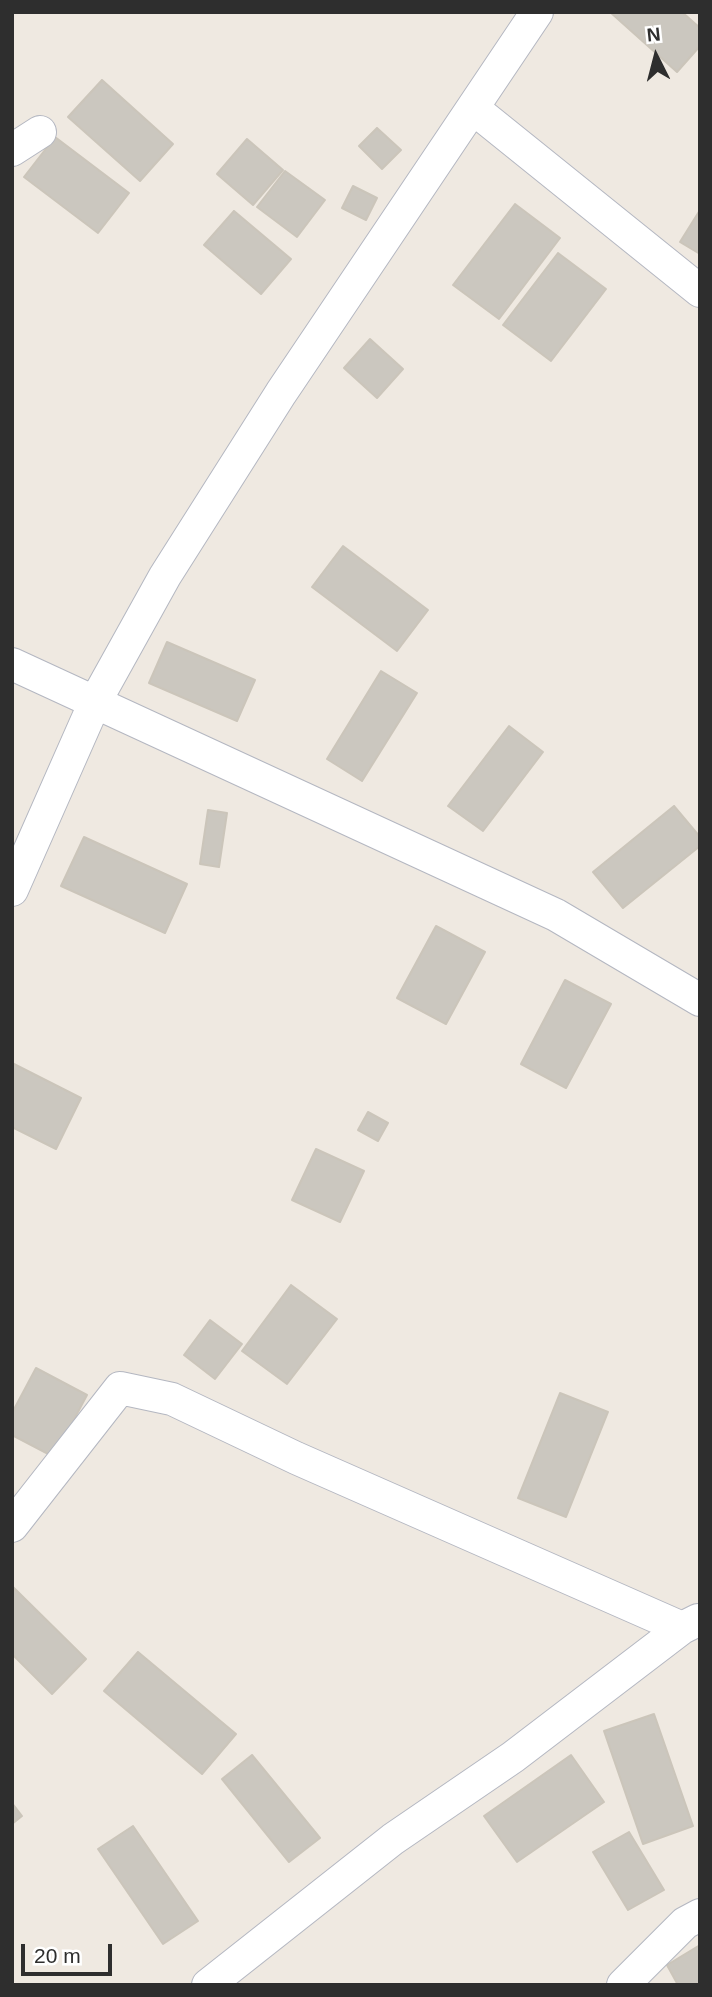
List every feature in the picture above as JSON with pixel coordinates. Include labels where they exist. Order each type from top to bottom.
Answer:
[{"type":"street","points":[[12,890],[95,702],[165,576],[281,393],[537,12]]},
{"type":"street","points":[[474,109],[700,291]]},
{"type":"street","points":[[12,150],[40,132]]},
{"type":"street","points":[[12,664],[556,915],[700,1000]]},
{"type":"street","points":[[12,1526],[120,1388],[172,1399],[296,1458],[691,1623]]},
{"type":"street","points":[[208,1985],[393,1839],[513,1757],[691,1623]]},
{"type":"street","points":[[623,1985],[685,1923],[700,1915]]},
{"type":"building","points":[[610,12],[682,12],[700,28],[700,46],[677,72]]},
{"type":"building","points":[[102,80],[173,144],[140,181],[68,117]]},
{"type":"building","points":[[377,128],[401,150],[382,169],[359,146]]},
{"type":"building","points":[[55,137],[129,193],[98,233],[24,177]]},
{"type":"building","points":[[247,139],[283,170],[253,205],[217,174]]},
{"type":"building","points":[[285,171],[325,200],[297,237],[257,207]]},
{"type":"building","points":[[353,186],[377,198],[366,220],[342,208]]},
{"type":"building","points":[[515,204],[560,238],[499,319],[453,285]]},
{"type":"building","points":[[700,210],[700,254],[680,242]]},
{"type":"building","points":[[234,211],[291,259],[261,294],[204,245]]},
{"type":"building","points":[[558,253],[606,289],[551,361],[503,325]]},
{"type":"building","points":[[370,339],[403,369],[377,398],[344,368]]},
{"type":"building","points":[[343,546],[428,610],[397,651],[312,587]]},
{"type":"building","points":[[167,642],[255,680],[237,721],[149,683]]},
{"type":"building","points":[[381,671],[417,693],[362,781],[327,759]]},
{"type":"building","points":[[509,726],[543,752],[483,831],[448,806]]},
{"type":"building","points":[[674,806],[700,837],[700,846],[623,908],[593,872]]},
{"type":"building","points":[[208,810],[227,813],[219,867],[200,864]]},
{"type":"building","points":[[84,837],[187,884],[165,933],[61,886]]},
{"type":"building","points":[[436,926],[485,952],[446,1024],[397,998]]},
{"type":"building","points":[[565,980],[611,1004],[566,1088],[521,1064]]},
{"type":"building","points":[[12,1063],[81,1098],[56,1149],[12,1127]]},
{"type":"building","points":[[368,1112],[388,1123],[378,1141],[358,1130]]},
{"type":"building","points":[[316,1149],[364,1171],[340,1222],[292,1200]]},
{"type":"building","points":[[291,1285],[337,1319],[287,1384],[242,1351]]},
{"type":"building","points":[[210,1320],[242,1344],[215,1379],[184,1355]]},
{"type":"building","points":[[36,1368],[87,1395],[54,1457],[12,1435],[12,1413]]},
{"type":"building","points":[[560,1393],[608,1412],[566,1517],[518,1498]]},
{"type":"building","points":[[12,1586],[86,1659],[52,1694],[12,1654]]},
{"type":"building","points":[[138,1652],[236,1734],[202,1774],[104,1691]]},
{"type":"building","points":[[654,1714],[693,1826],[643,1844],[604,1731]]},
{"type":"building","points":[[252,1755],[320,1838],[289,1862],[222,1779]]},
{"type":"building","points":[[571,1755],[604,1802],[517,1862],[484,1816]]},
{"type":"building","points":[[12,1803],[22,1816],[12,1824]]},
{"type":"building","points":[[133,1826],[198,1921],[163,1944],[98,1849]]},
{"type":"building","points":[[629,1832],[664,1890],[628,1910],[593,1852]]},
{"type":"building","points":[[700,1945],[700,1985],[678,1985],[667,1965]]}]
